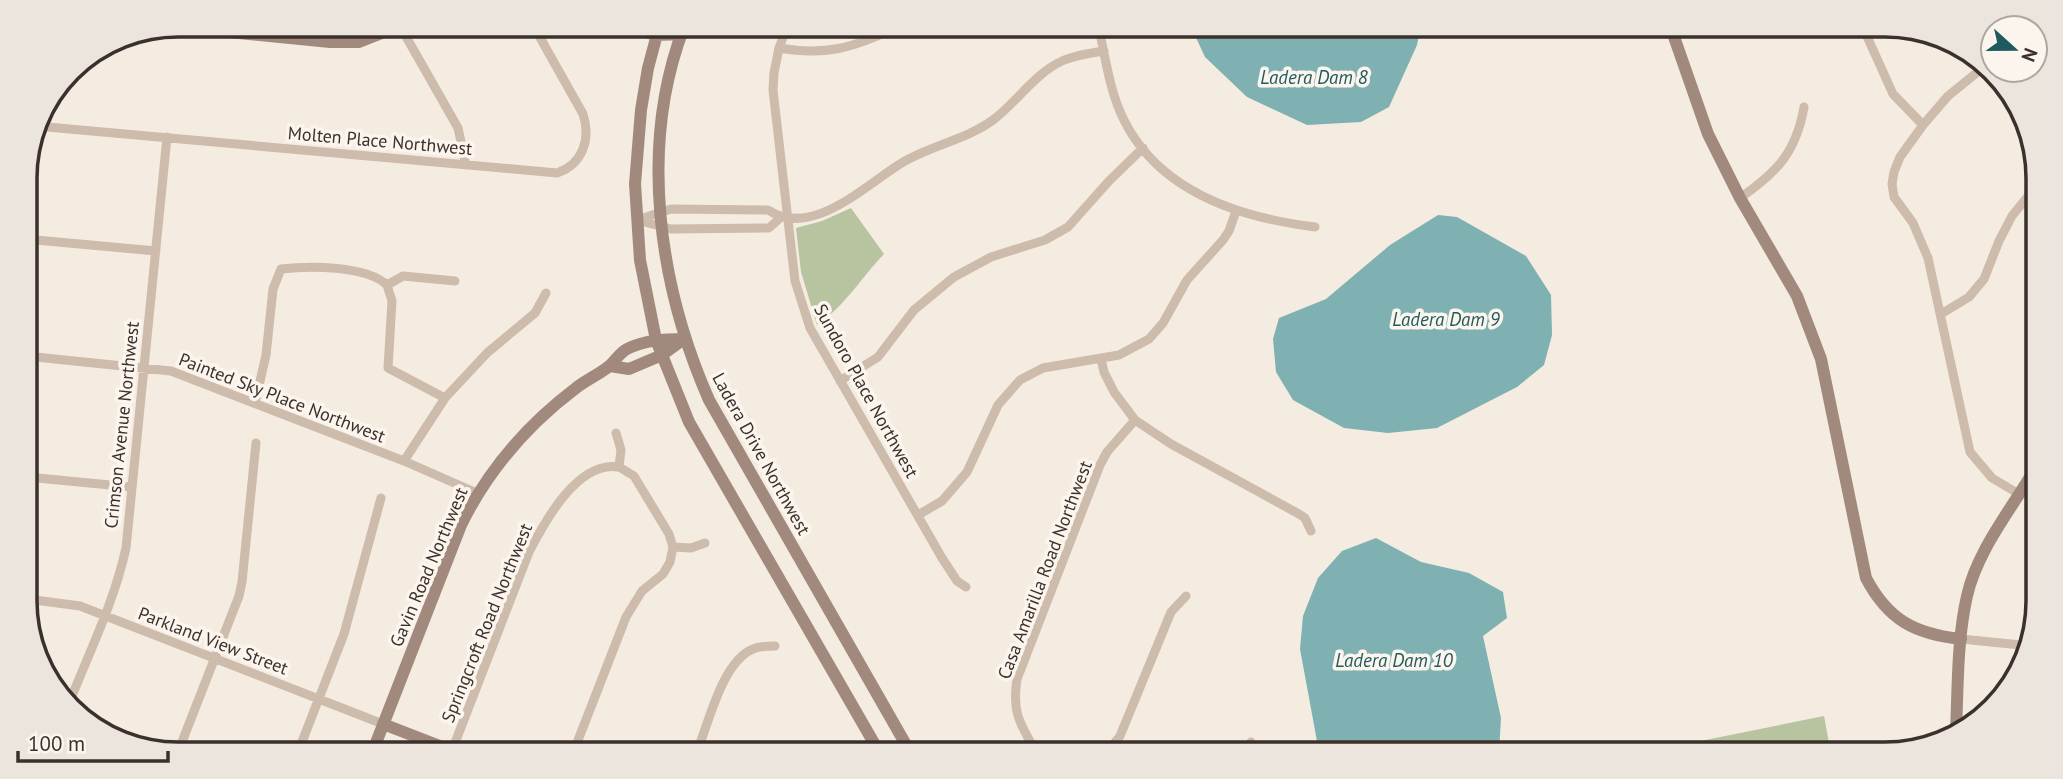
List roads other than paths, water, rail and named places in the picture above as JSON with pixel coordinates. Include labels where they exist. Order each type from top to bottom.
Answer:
[{"type":"street","points":[[280,37],[330,42],[359,42],[372,37]]},
{"type":"street","points":[[407,37],[458,128],[466,165]]},
{"type":"street","name":"Molten Place Northwest","points":[[46,126],[557,173],[567,170],[583,152],[587,126],[583,114],[540,37]]},
{"type":"street","points":[[658,37],[648,68],[636,146],[635,184],[640,260],[656,340],[689,422],[873,742]]},
{"type":"street","name":"Ladera Drive Northwest","points":[[681,37],[663,107],[659,171],[666,261],[684,339],[709,400],[904,742]]},
{"type":"street","name":"Sundoro Place Northwest","points":[[783,37],[774,73],[774,104],[784,219],[803,311],[810,328],[942,558],[957,581],[966,587]]},
{"type":"street","points":[[779,48],[810,53],[857,45],[875,37]]},
{"type":"street","points":[[1101,37],[1118,108],[1130,132],[1160,166],[1182,184],[1218,204],[1263,219],[1315,227]]},
{"type":"street","points":[[1674,37],[1708,134],[1740,198],[1797,296],[1821,359],[1861,558],[1871,587],[1888,611],[1904,624],[1931,635],[2019,645]]},
{"type":"street","points":[[1867,37],[1893,94],[1923,125]]},
{"type":"street","points":[[637,220],[671,229],[769,228],[784,219],[812,216],[841,206],[906,160],[993,120],[1053,66],[1073,57],[1104,51]]},
{"type":"street","points":[[1977,72],[1948,96],[1923,125],[1900,157],[1892,184],[1894,197],[1913,223],[1928,258],[1970,452],[1992,478],[2019,494]]},
{"type":"street","points":[[1740,198],[1770,177],[1781,163],[1800,131],[1804,107]]},
{"type":"street","name":"Crimson Avenue Northwest","points":[[73,695],[104,615],[126,548],[167,137]]},
{"type":"street","points":[[840,380],[856,373],[878,357],[914,310],[954,277],[991,257],[1045,240],[1068,227],[1143,148]]},
{"type":"street","points":[[1941,314],[1969,297],[1984,279],[2012,216],[2026,199]]},
{"type":"street","points":[[637,220],[671,209],[768,211],[784,219]]},
{"type":"street","points":[[918,515],[942,501],[967,472],[998,405],[1020,380],[1043,368],[1119,355],[1133,349],[1157,331],[1187,280],[1229,231],[1236,211]]},
{"type":"street","points":[[37,240],[156,251]]},
{"type":"street","points":[[255,403],[266,355],[273,289],[281,269],[299,267],[362,272],[380,278],[387,285],[392,301],[388,368],[445,398]]},
{"type":"street","points":[[387,285],[404,276],[455,281]]},
{"type":"street","points":[[404,461],[445,398],[487,353],[535,313],[546,293]]},
{"type":"street","name":"Gavin Road Northwest","points":[[376,742],[461,526],[477,493],[505,455],[540,418],[578,387],[610,366],[625,350],[656,340],[684,339]]},
{"type":"street","name":"Gavin Road Northwest","points":[[610,366],[629,369],[662,355],[684,339]]},
{"type":"street","name":"Painted Sky Place Northwest","points":[[37,357],[171,371],[404,461],[477,493]]},
{"type":"street","points":[[1101,359],[1114,393],[1136,420],[1171,444],[1299,513],[1305,518],[1311,531]]},
{"type":"street","name":"Casa Amarilla Road Northwest","points":[[1031,742],[1017,716],[1014,701],[1017,679],[1100,465],[1107,452],[1136,420]]},
{"type":"street","points":[[577,742],[626,617],[642,590],[663,574],[670,562],[673,547],[669,534],[634,476],[618,467],[621,450],[616,433]]},
{"type":"street","points":[[182,742],[242,582],[256,443]]},
{"type":"street","name":"Springcroft Road Northwest","points":[[455,742],[529,552],[542,527],[563,499],[591,471],[600,466],[618,467]]},
{"type":"street","points":[[37,478],[131,487]]},
{"type":"street","points":[[1956,723],[1961,639],[1967,594],[1979,564],[2026,483]]},
{"type":"street","points":[[302,742],[344,634],[381,498]]},
{"type":"street","points":[[673,547],[691,548],[705,544]]},
{"type":"street","points":[[1114,742],[1123,727],[1171,612],[1186,596]]},
{"type":"street","name":"Parkland View Street","points":[[37,600],[80,606],[383,724]]},
{"type":"street","points":[[701,742],[732,667],[754,648],[775,646]]},
{"type":"street","points":[[383,724],[430,742]]},
{"type":"water","name":"Ladera Dam 8","points":[[1196,37],[1419,37],[1389,107],[1361,122],[1307,125],[1247,97],[1205,57]]},
{"type":"water","name":"Ladera Dam 9","points":[[1438,215],[1457,217],[1526,256],[1551,295],[1552,335],[1544,365],[1517,387],[1437,428],[1388,433],[1344,428],[1293,400],[1276,372],[1273,339],[1279,318],[1326,299],[1390,245]]},
{"type":"water","name":"Ladera Dam 10","points":[[1376,538],[1421,562],[1469,573],[1503,592],[1507,618],[1483,636],[1501,718],[1500,742],[1317,742],[1300,649],[1303,616],[1318,578],[1342,551]]}]
